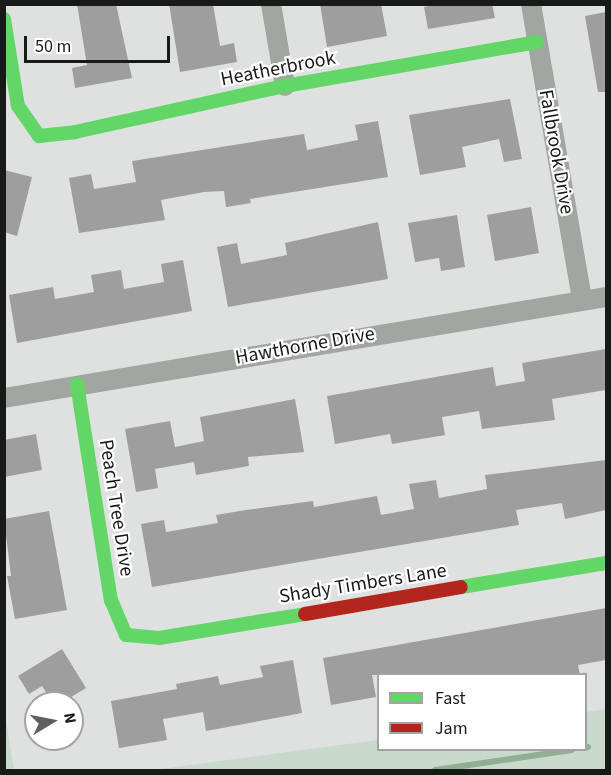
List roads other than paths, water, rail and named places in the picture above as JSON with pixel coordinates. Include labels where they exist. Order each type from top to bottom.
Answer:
[{"type":"street","points":[[271,4],[285,86]]},
{"type":"street","name":"Fallbrook Drive","points":[[531,4],[582,300]]},
{"type":"street","name":"Heatherbrook","points":[[4,19],[18,106],[35,126],[39,136],[55,136],[285,86],[537,42]]},
{"type":"street","name":"Hawthorne Drive","points":[[4,398],[606,297]]},
{"type":"street","name":"Peach Tree Drive","points":[[77,384],[111,600],[126,635]]},
{"type":"street","name":"Shady Timbers Lane","points":[[126,635],[159,638],[606,563]]},
{"type":"waterway","points":[[435,770],[565,751]]}]
